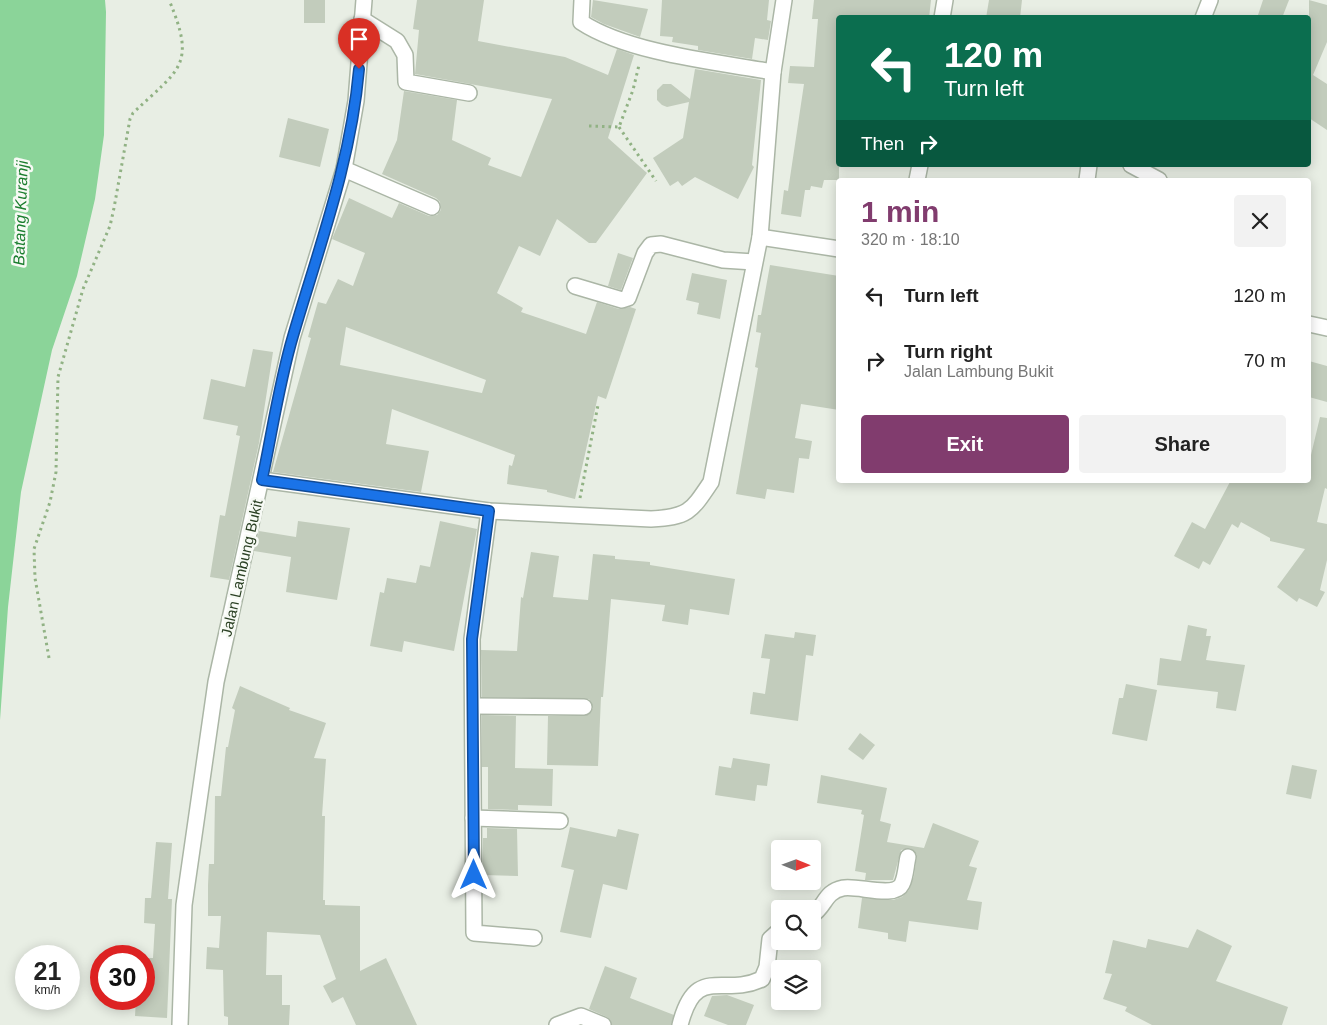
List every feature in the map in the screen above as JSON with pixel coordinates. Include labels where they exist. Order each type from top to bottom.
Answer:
[{"type":"street","name":"Jalan Lambung Bukit","points":[[180,1025],[184,905],[196,807],[216,682],[292,338],[344,169],[356,102],[364,0]]},
{"type":"street","points":[[582,0],[580,22],[598,34],[644,48],[773,72]]},
{"type":"street","points":[[262,480],[489,511],[651,519],[677,518],[694,506],[711,482],[760,237],[773,72],[784,0]]},
{"type":"street","points":[[942,15],[945,0]]},
{"type":"street","points":[[1204,15],[1210,0]]},
{"type":"street","points":[[362,19],[397,41],[405,55],[406,82],[469,93]]},
{"type":"street","points":[[1135,167],[1155,178]]},
{"type":"street","points":[[344,169],[432,207]]},
{"type":"street","points":[[760,237],[836,249]]},
{"type":"street","points":[[575,286],[622,300],[628,298],[645,253],[651,245],[661,244],[723,260],[754,262]]},
{"type":"street","points":[[1311,324],[1327,328]]},
{"type":"street","points":[[489,511],[472,639],[474,933],[534,938]]},
{"type":"street","points":[[473,706],[584,707]]},
{"type":"street","points":[[473,818],[560,820]]},
{"type":"street","points":[[821,903],[829,893],[844,888],[890,891],[899,888],[908,857]]},
{"type":"street","points":[[680,1025],[693,994],[707,985],[742,986],[762,979],[767,967],[771,938]]},
{"type":"street","points":[[557,1025],[582,1016],[603,1025]]},
{"type":"path","points":[[49,658],[35,578],[34,550],[50,502],[56,472],[58,377],[82,289],[112,217],[130,119],[176,70],[183,57],[180,29],[169,0]]},
{"type":"path","points":[[619,126],[633,90],[644,48]]},
{"type":"path","points":[[589,126],[619,126]]},
{"type":"path","points":[[619,126],[656,181]]},
{"type":"path","points":[[577,514],[598,405]]},
{"type":"water","name":"Batang Kuranji","points":[[0,0],[105,0],[106,12],[104,135],[95,199],[77,276],[52,350],[21,492],[8,607],[0,720]]},
{"type":"building","points":[[304,0],[325,0],[325,23],[304,23]]},
{"type":"building","points":[[417,0],[484,0],[478,41],[565,57],[608,75],[617,49],[634,55],[608,138],[647,173],[596,243],[589,243],[557,219],[540,256],[519,246],[497,293],[523,308],[521,312],[586,334],[597,302],[619,309],[630,307],[636,309],[606,399],[598,396],[575,499],[547,492],[547,490],[507,484],[509,465],[512,466],[515,455],[392,409],[386,444],[429,451],[421,492],[273,472],[311,338],[308,337],[318,302],[326,304],[338,279],[353,286],[365,253],[332,239],[349,198],[392,218],[399,203],[429,216],[437,215],[441,210],[440,202],[436,198],[382,174],[397,140],[404,91],[457,100],[452,140],[491,158],[488,165],[521,177],[552,99],[415,74],[419,30],[413,29]],"holes":[[[346,327],[486,380],[482,393],[340,365]]]},
{"type":"building","points":[[593,0],[648,9],[640,37],[604,24],[591,17]]},
{"type":"building","points":[[662,0],[769,0],[767,20],[771,21],[768,40],[755,38],[752,59],[698,50],[698,46],[672,42],[673,37],[660,36]]},
{"type":"building","points":[[814,0],[931,0],[929,15],[836,15],[836,167],[839,167],[839,178],[836,178],[836,180],[824,180],[822,188],[811,186],[810,190],[805,190],[801,217],[781,214],[784,190],[788,191],[804,84],[788,83],[790,66],[814,67],[818,19],[812,19]]},
{"type":"building","points":[[989,0],[1022,0],[1020,15],[986,15]]},
{"type":"building","points":[[1263,0],[1289,0],[1283,15],[1258,15]]},
{"type":"building","points":[[1309,0],[1327,5],[1327,42],[1313,75],[1327,84],[1327,130],[1311,119],[1311,15],[1309,15]]},
{"type":"building","points":[[695,69],[761,80],[752,165],[754,167],[738,199],[695,177],[682,186],[678,181],[670,186],[653,158],[683,138],[689,102],[667,107],[657,100],[657,90],[663,84],[671,84],[690,99]]},
{"type":"building","points":[[288,118],[329,129],[320,167],[279,157]]},
{"type":"building","points":[[618,253],[633,258],[621,290],[608,286]]},
{"type":"building","points":[[770,265],[836,276],[836,410],[801,404],[795,438],[812,441],[809,459],[799,458],[794,493],[767,489],[765,499],[736,494],[758,368],[755,367],[761,333],[756,332],[758,315],[761,315]]},
{"type":"building","points":[[692,273],[727,280],[720,319],[697,314],[699,303],[686,300]]},
{"type":"building","points":[[253,349],[273,352],[259,443],[229,580],[210,577],[220,515],[225,516],[240,436],[236,435],[238,426],[203,419],[211,379],[245,387]]},
{"type":"building","points":[[1311,362],[1327,366],[1327,402],[1311,398]]},
{"type":"building","points":[[1320,417],[1327,418],[1327,489],[1325,488],[1317,522],[1327,524],[1327,560],[1320,590],[1325,592],[1317,607],[1299,598],[1297,602],[1277,587],[1305,549],[1270,541],[1270,538],[1241,522],[1238,528],[1232,524],[1210,565],[1203,561],[1199,569],[1174,556],[1192,522],[1205,529],[1229,483],[1311,483],[1311,455]]},
{"type":"building","points":[[298,521],[350,528],[337,600],[286,592],[291,557],[254,551],[259,531],[296,537]]},
{"type":"building","points":[[440,521],[477,529],[454,651],[404,641],[402,652],[370,646],[380,592],[384,593],[387,578],[416,583],[420,565],[430,567]]},
{"type":"building","points":[[531,552],[559,556],[553,597],[588,600],[593,554],[615,556],[615,559],[650,562],[650,565],[735,579],[729,615],[690,609],[688,625],[662,621],[665,605],[611,599],[603,697],[601,697],[598,766],[547,765],[548,716],[588,715],[593,708],[589,699],[482,697],[481,650],[517,651],[521,597],[523,598]]},
{"type":"building","points":[[1188,625],[1207,629],[1206,636],[1211,636],[1206,660],[1245,665],[1236,711],[1216,708],[1218,692],[1157,685],[1160,658],[1181,661]]},
{"type":"building","points":[[795,632],[816,635],[813,656],[806,655],[798,721],[750,714],[753,692],[765,694],[770,659],[761,658],[765,634],[794,638]]},
{"type":"building","points":[[1126,684],[1157,690],[1147,741],[1112,734],[1119,698],[1123,698]]},
{"type":"building","points":[[240,686],[290,708],[289,710],[326,723],[314,758],[326,759],[322,816],[325,816],[323,900],[325,900],[325,905],[360,906],[360,971],[386,958],[417,1025],[356,1025],[343,997],[332,1003],[323,986],[336,979],[320,935],[267,932],[266,975],[282,975],[282,1005],[290,1005],[289,1025],[228,1025],[228,1017],[224,1016],[223,970],[206,969],[207,947],[219,948],[221,916],[208,916],[208,885],[209,864],[214,864],[215,796],[221,796],[226,747],[228,747],[235,710],[232,708]]},
{"type":"building","points":[[482,715],[516,716],[515,768],[553,769],[552,806],[518,805],[518,810],[488,809],[488,767],[482,767]]},
{"type":"building","points":[[860,733],[875,745],[863,760],[848,749]]},
{"type":"building","points":[[733,758],[770,764],[767,786],[757,785],[755,801],[715,795],[719,766],[731,768]]},
{"type":"building","points":[[1292,765],[1317,770],[1311,799],[1286,794]]},
{"type":"building","points":[[821,775],[887,788],[880,821],[891,824],[887,842],[924,848],[933,823],[979,841],[969,866],[977,868],[967,900],[982,902],[978,930],[909,921],[906,942],[888,939],[888,933],[858,928],[862,898],[893,900],[902,897],[909,890],[914,876],[917,855],[910,848],[901,850],[893,880],[865,880],[866,873],[855,871],[864,815],[861,814],[862,810],[817,803]]},
{"type":"building","points":[[570,827],[616,837],[618,829],[639,834],[627,890],[603,884],[591,938],[560,932],[574,870],[561,867]]},
{"type":"building","points":[[487,828],[517,829],[518,876],[483,875],[483,838],[487,838]]},
{"type":"building","points":[[156,842],[172,843],[168,899],[172,899],[167,1018],[135,1016],[135,1010],[155,1010],[155,924],[144,923],[145,898],[151,898]]},
{"type":"building","points":[[1197,929],[1232,946],[1216,981],[1288,1007],[1282,1025],[1152,1025],[1125,1011],[1127,1007],[1103,999],[1112,974],[1105,973],[1113,940],[1146,948],[1148,939],[1188,948]]},
{"type":"building","points":[[605,966],[637,978],[630,998],[674,1015],[671,1025],[612,1025],[607,1017],[589,1009]]},
{"type":"building","points":[[727,995],[754,1005],[746,1025],[728,1025],[704,1016],[712,996]]},
{"type":"route","points":[[359,69],[356,102],[344,169],[292,338],[262,480],[489,511],[472,639],[474,875]]}]
